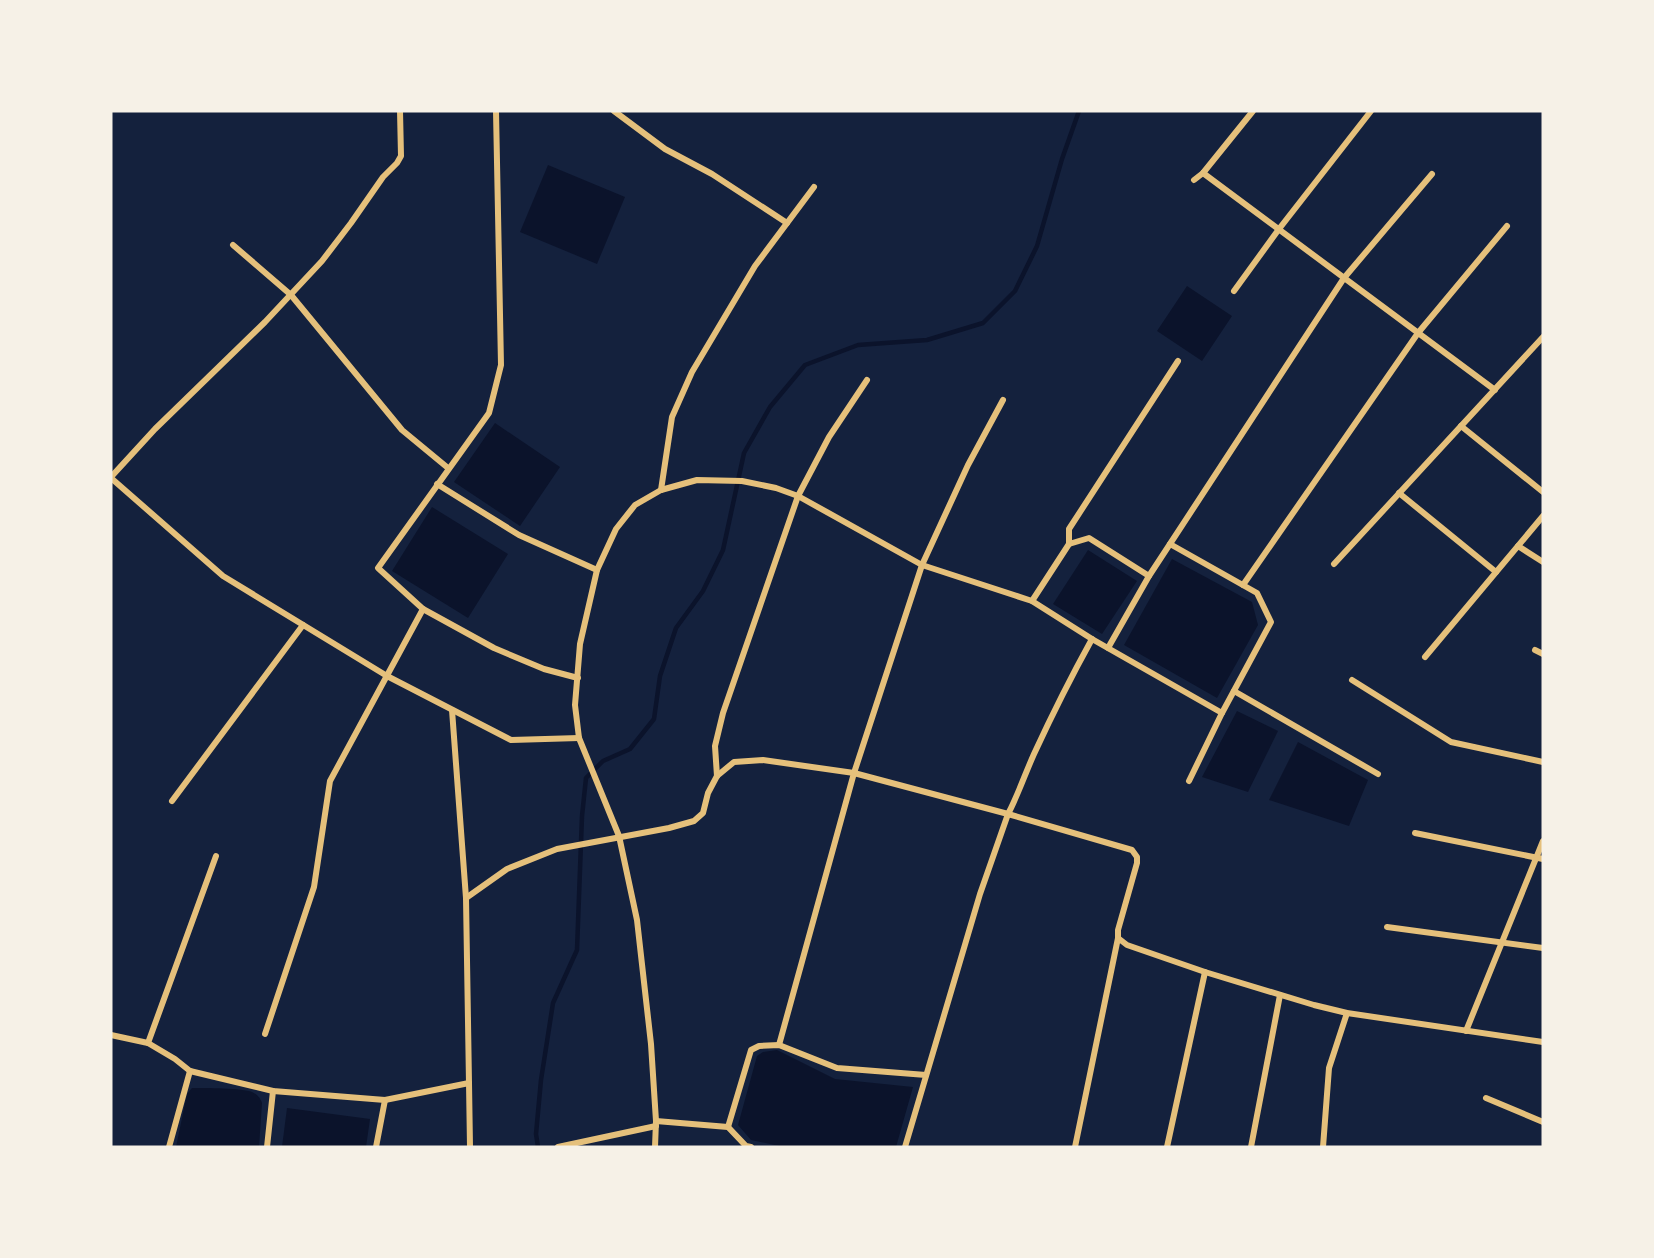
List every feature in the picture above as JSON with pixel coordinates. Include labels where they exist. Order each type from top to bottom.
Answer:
[{"type":"street","points":[[400,111],[401,156],[321,261],[257,330],[156,429],[111,477],[223,576],[387,676],[511,740],[579,738]]},
{"type":"street","points":[[496,111],[501,365],[489,413],[378,568],[423,609],[494,648],[544,669],[578,678]]},
{"type":"street","points":[[614,111],[665,149],[712,174],[787,223]]},
{"type":"street","points":[[1194,180],[1203,173],[1253,111]]},
{"type":"street","points":[[1234,291],[1371,111]]},
{"type":"street","points":[[1203,173],[1495,390]]},
{"type":"street","points":[[1108,648],[1149,576],[1344,278],[1432,174]]},
{"type":"street","points":[[661,490],[672,417],[692,372],[755,266],[814,187]]},
{"type":"street","points":[[1243,585],[1418,333],[1507,226]]},
{"type":"street","points":[[233,245],[291,295],[402,430],[448,468]]},
{"type":"street","points":[[1334,564],[1543,337]]},
{"type":"street","points":[[1032,601],[1069,544],[1069,529],[1178,361]]},
{"type":"street","points":[[717,777],[715,746],[723,713],[798,496],[830,437],[867,380]]},
{"type":"street","points":[[779,1045],[854,773],[922,565],[968,465],[1003,400]]},
{"type":"street","points":[[1461,426],[1543,492]]},
{"type":"street","points":[[655,1147],[656,1123],[651,1044],[637,920],[619,836],[579,738],[575,705],[580,644],[597,570],[616,529],[635,505],[661,490],[697,480],[742,481],[776,488],[798,496],[922,565],[1032,601],[1092,639],[1222,713]]},
{"type":"street","points":[[437,484],[519,535],[597,570]]},
{"type":"street","points":[[1399,494],[1496,572]]},
{"type":"street","points":[[1425,657],[1543,516]]},
{"type":"street","points":[[1069,544],[1089,538],[1149,576]]},
{"type":"street","points":[[1170,544],[1257,594],[1271,622],[1222,713],[1189,781]]},
{"type":"street","points":[[1518,546],[1543,562]]},
{"type":"street","points":[[265,1034],[314,887],[330,781],[423,609]]},
{"type":"street","points":[[172,801],[303,625]]},
{"type":"street","points":[[905,1147],[980,894],[1008,814],[1066,686],[1092,639]]},
{"type":"street","points":[[1535,651],[1543,654]]},
{"type":"street","points":[[1352,680],[1451,742],[1543,762]]},
{"type":"street","points":[[1234,691],[1378,774]]},
{"type":"street","points":[[452,710],[466,898],[470,1147]]},
{"type":"street","points":[[466,898],[507,869],[556,849],[669,828],[694,821],[703,813],[708,793],[717,777],[734,762],[763,760],[854,773],[1132,850],[1137,857],[1137,863],[1118,930],[1075,1147]]},
{"type":"street","points":[[1415,833],[1540,858]]},
{"type":"street","points":[[1466,1031],[1502,942],[1540,858],[1543,841]]},
{"type":"street","points":[[148,1043],[216,856]]},
{"type":"street","points":[[1387,927],[1543,948]]},
{"type":"street","points":[[1118,938],[1127,945],[1205,972],[1347,1013],[1543,1042]]},
{"type":"street","points":[[1167,1147],[1205,972]]},
{"type":"street","points":[[1251,1147],[1280,995]]},
{"type":"street","points":[[1323,1147],[1329,1068],[1347,1013]]},
{"type":"street","points":[[111,1035],[148,1043],[190,1071],[273,1091],[385,1100],[469,1083]]},
{"type":"street","points":[[728,1127],[751,1050],[759,1046],[779,1045],[837,1068],[926,1075]]},
{"type":"street","points":[[169,1147],[190,1071]]},
{"type":"street","points":[[267,1147],[273,1091]]},
{"type":"street","points":[[1486,1098],[1543,1122]]},
{"type":"street","points":[[376,1147],[385,1100]]},
{"type":"street","points":[[558,1147],[656,1123],[728,1127],[748,1147]]},
{"type":"water","points":[[548,165],[625,197],[597,264],[520,232]]},
{"type":"water","points":[[1187,286],[1232,316],[1202,361],[1157,331]]},
{"type":"water","points":[[495,423],[560,467],[520,526],[454,482]]},
{"type":"water","points":[[432,507],[508,554],[468,618],[392,571]]},
{"type":"water","points":[[1088,550],[1137,581],[1102,634],[1053,604]]},
{"type":"water","points":[[1172,559],[1252,602],[1258,625],[1217,698],[1124,645]]},
{"type":"water","points":[[1237,711],[1278,731],[1248,792],[1202,777]]},
{"type":"water","points":[[1298,742],[1368,780],[1349,826],[1269,800]]},
{"type":"water","points":[[777,1050],[835,1079],[913,1087],[896,1147],[784,1147],[751,1140],[738,1125],[757,1056],[763,1052]]},
{"type":"water","points":[[192,1088],[223,1088],[252,1092],[257,1095],[262,1103],[259,1147],[176,1147],[187,1094]]},
{"type":"water","points":[[287,1108],[370,1119],[366,1147],[282,1147]]},
{"type":"waterway","points":[[538,1147],[536,1134],[541,1080],[553,1003],[577,950],[582,816],[586,778],[603,761],[630,749],[654,719],[660,676],[676,628],[703,591],[723,550],[744,453],[770,407],[805,365],[858,345],[927,340],[983,323],[1015,291],[1037,246],[1062,159],[1079,111]]}]
